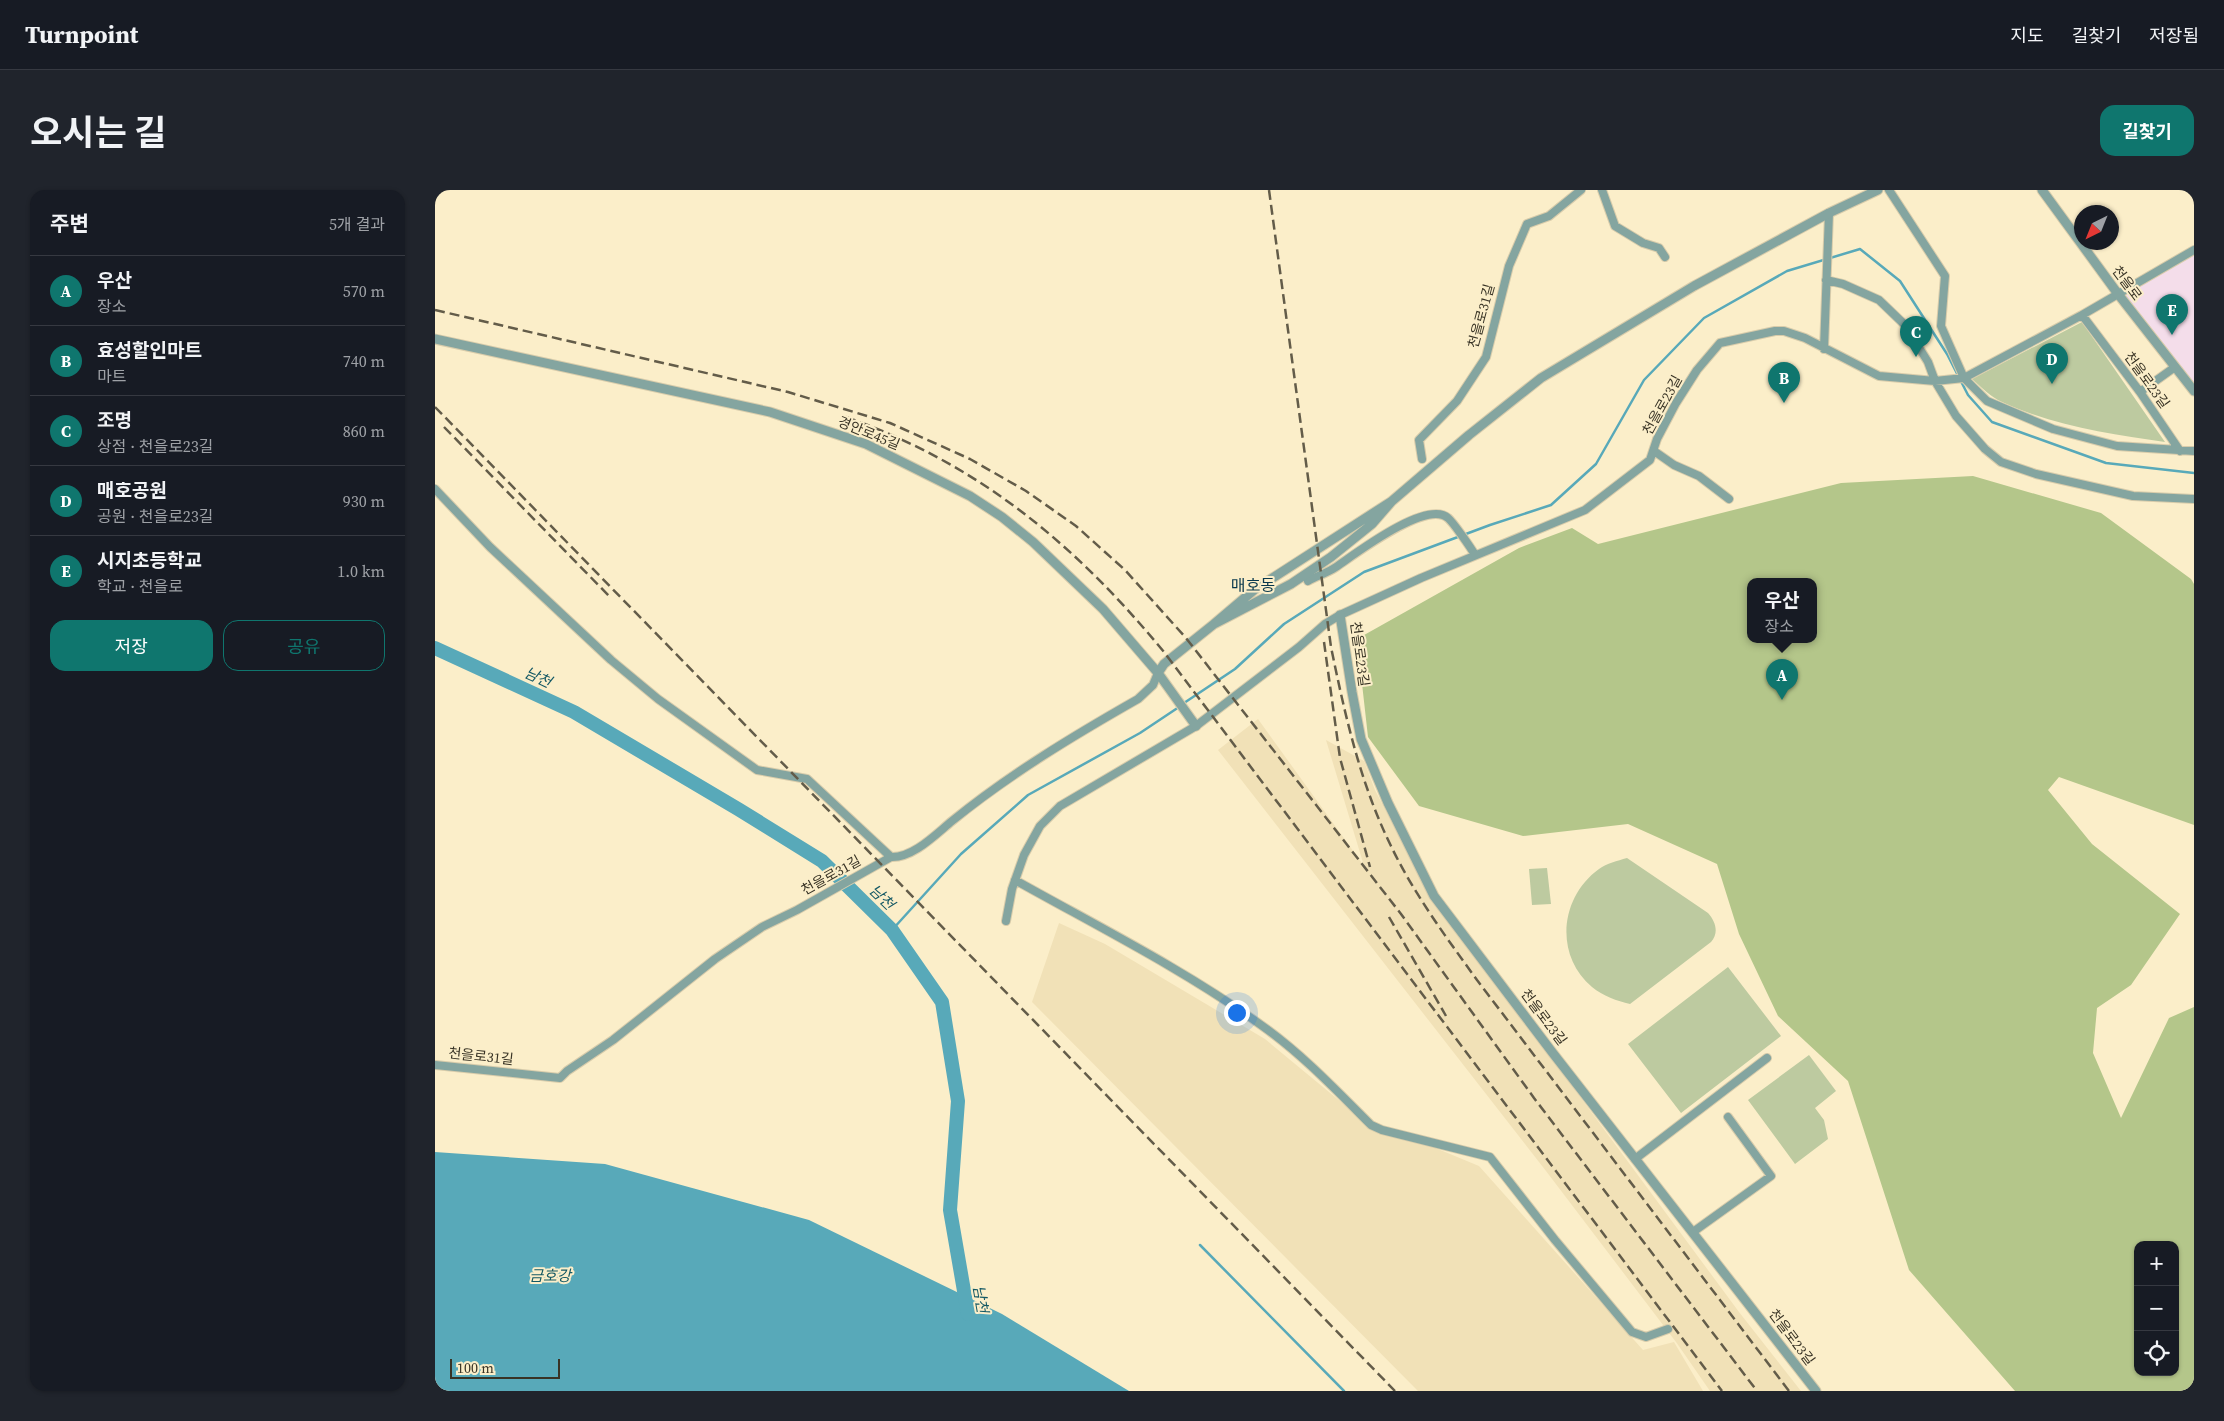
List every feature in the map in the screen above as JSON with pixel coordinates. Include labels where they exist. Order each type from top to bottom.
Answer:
[{"type":"street","name":"천을로31길","points":[[1422,459],[1419,440],[1457,401],[1485,356],[1509,266],[1527,224],[1549,216],[1581,190]]},
{"type":"street","points":[[1602,190],[1615,226],[1643,243],[1659,248],[1665,257]]},
{"type":"street","points":[[1214,624],[1277,592],[1316,568],[1372,524],[1393,501],[1469,435],[1541,378],[1694,286],[1829,213],[1879,190]]},
{"type":"street","points":[[1889,190],[1945,276],[1941,326],[1964,378],[1987,401],[2053,429],[2117,446],[2194,451]]},
{"type":"street","name":"천을로","points":[[2042,190],[2118,294],[2194,391]]},
{"type":"street","points":[[1824,349],[1829,213]]},
{"type":"street","points":[[1964,378],[2082,315],[2194,250]]},
{"type":"street","points":[[1826,280],[1843,284],[1879,300],[1905,326],[1919,345],[1940,381],[1956,416],[1985,449],[2001,462],[2036,474],[2133,496],[2194,499]]},
{"type":"street","name":"천을로23길","points":[[2082,315],[2140,392],[2180,451]]},
{"type":"street","name":"천을로23길","points":[[1006,921],[1015,880],[1025,854],[1040,826],[1060,806],[1193,723],[1299,647],[1325,624],[1340,615],[1473,552],[1585,510],[1651,460],[1653,451],[1676,403],[1697,370],[1720,343],[1775,330],[1805,338],[1879,376],[1940,381],[1964,378]]},
{"type":"street","name":"경안로45길","points":[[435,339],[770,412],[866,444],[970,496],[1002,517],[1033,542],[1096,602],[1158,673],[1193,723]]},
{"type":"street","points":[[2140,392],[2175,367]]},
{"type":"street","points":[[1653,451],[1674,465],[1699,476],[1729,499]]},
{"type":"street","points":[[435,489],[490,547],[611,660],[658,699],[757,770],[807,778],[891,857]]},
{"type":"street","points":[[1214,624],[1254,590],[1393,501]]},
{"type":"street","points":[[1308,581],[1334,568],[1393,529],[1420,516],[1433,513],[1447,517],[1473,552]]},
{"type":"street","name":"천을로23길","points":[[1340,615],[1351,692],[1361,739],[1388,803],[1434,896],[1635,1159],[1816,1391]]},
{"type":"street","name":"천을로31길","points":[[435,1065],[560,1078],[567,1071],[613,1040],[715,958],[763,927],[891,857],[901,858],[927,841],[1003,781],[1138,699],[1153,685],[1164,664],[1214,624]]},
{"type":"street","points":[[1015,880],[1220,996],[1304,1059],[1371,1125],[1381,1130],[1490,1157],[1531,1211],[1632,1332],[1646,1337],[1668,1329]]},
{"type":"street","points":[[1635,1159],[1767,1058]]},
{"type":"street","points":[[1693,1232],[1771,1176],[1727,1118]]},
{"type":"shaded area","points":[[2194,250],[2194,391],[2118,294]]},
{"type":"shaded area","points":[[1258,719],[1364,866],[1326,740],[1364,761],[1375,790],[1425,887],[1739,1312],[1801,1391],[1710,1391],[1676,1342],[1546,1171],[1218,750]]},
{"type":"shaded area","points":[[1059,923],[1105,944],[1265,1039],[1358,1116],[1479,1166],[1643,1350],[1674,1342],[1703,1391],[1418,1391],[1032,1002]]},
{"type":"green space","points":[[2082,322],[2165,442],[2082,428],[2042,417],[1998,400],[1972,379]]},
{"type":"green space","points":[[1973,476],[2101,513],[2191,579],[2194,584],[2194,825],[2059,777],[2048,790],[2092,844],[2180,914],[2131,985],[2097,1008],[2093,1053],[2121,1118],[2169,1018],[2194,1007],[2194,1391],[2015,1391],[1909,1270],[1848,1081],[1778,1016],[1739,934],[1717,864],[1628,824],[1523,836],[1419,806],[1368,737],[1357,639],[1519,548],[1572,528],[1598,544],[1841,483]]},
{"type":"green space","points":[[1627,858],[1708,913],[1715,924],[1716,931],[1711,942],[1630,1004],[1615,1000],[1592,987],[1580,974],[1572,959],[1567,943],[1567,926],[1570,910],[1576,895],[1586,881],[1599,869],[1612,862]]},
{"type":"green space","points":[[1547,868],[1551,904],[1532,905],[1529,869]]},
{"type":"green space","points":[[1728,967],[1781,1036],[1681,1113],[1628,1044]]},
{"type":"green space","points":[[1809,1055],[1836,1091],[1815,1108],[1824,1120],[1828,1139],[1795,1164],[1748,1100]]},
{"type":"water","name":"금호강","points":[[435,1152],[605,1164],[809,1220],[1002,1314],[1129,1391],[435,1391]]},
{"type":"waterway","points":[[1184,703],[1235,669],[1284,624],[1364,572],[1490,525],[1551,505],[1596,464],[1644,380],[1704,318],[1787,271],[1860,249],[1900,281],[1947,354],[1968,395],[1992,422],[2106,463],[2194,473]]},
{"type":"waterway","name":"남천","points":[[435,648],[574,712],[738,809],[822,861],[892,930],[942,1002],[958,1101],[950,1210],[968,1314]]},
{"type":"waterway","points":[[892,930],[961,854],[1028,795],[1140,733],[1179,707]]},
{"type":"waterway","points":[[1200,1245],[1344,1391]]},
{"type":"railway","points":[[1269,190],[1331,647],[1355,748],[1380,822],[1410,881],[1465,964],[1789,1391]]},
{"type":"railway","points":[[435,310],[788,392],[890,423],[970,459],[1026,491],[1076,526],[1125,570],[1186,638],[1401,914],[1534,1098],[1757,1391]]},
{"type":"railway","points":[[435,407],[1395,1391]]},
{"type":"railway","points":[[846,417],[894,436],[939,458],[982,484],[1059,543],[1095,576],[1130,613],[1164,652],[1722,1391]]},
{"type":"railway","points":[[444,427],[610,597]]},
{"type":"railway","points":[[1324,642],[1340,758],[1370,867]]},
{"type":"railway","points":[[1389,917],[1446,1016]]},
{"type":"place","name":"시지초등학교","points":[[2172,335]]},
{"type":"place","name":"조명","points":[[1916,357]]},
{"type":"place","name":"매호공원","points":[[2052,384]]},
{"type":"place","name":"효성할인마트","points":[[1784,403]]},
{"type":"place","name":"우산","points":[[1782,700]]},
{"type":"district","name":"매호동","points":[[1253,585]]}]
